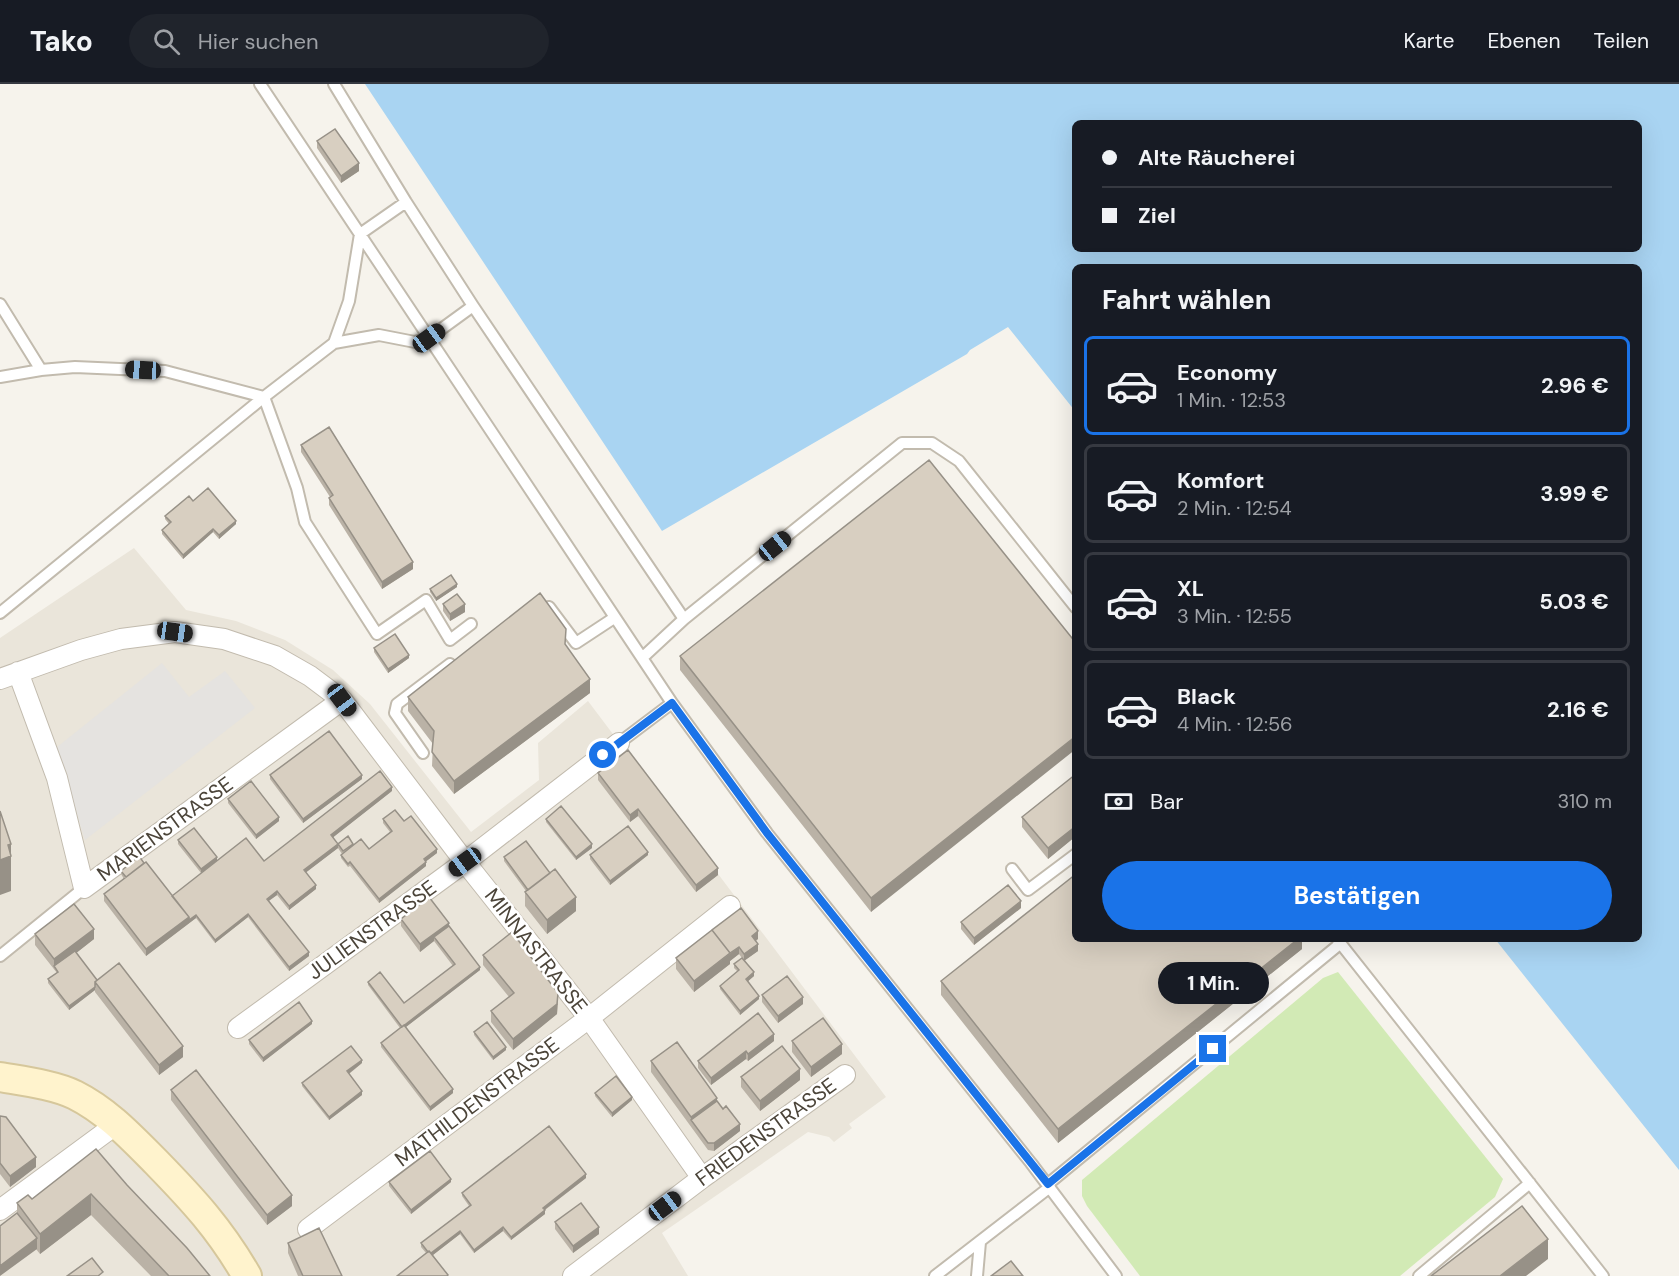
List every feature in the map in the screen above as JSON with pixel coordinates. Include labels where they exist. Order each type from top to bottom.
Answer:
[{"type":"main road","points":[[0,1077],[38,1084],[75,1095],[118,1123],[203,1210],[230,1246],[247,1276]]},
{"type":"main road","points":[[0,1087],[73,1103],[118,1123]]},
{"type":"street","name":"MINNASTRASSE","points":[[9,675],[121,639],[175,632],[224,639],[275,656],[310,676],[342,700],[465,862],[589,1018],[702,1178]]},
{"type":"street","name":"MARIENSTRASSE","points":[[9,675],[57,778],[84,888],[342,700]]},
{"type":"street","name":"JULIENSTRASSE","points":[[238,1028],[465,862],[619,743]]},
{"type":"street","name":"MATHILDENSTRASSE","points":[[308,1229],[589,1018],[730,906]]},
{"type":"street","name":"FRIEDENSTRASSE","points":[[573,1276],[702,1178],[844,1075]]},
{"type":"street","points":[[0,1210],[118,1123]]},
{"type":"lane","points":[[260,84],[672,703],[767,833],[1049,1185],[1116,1276]]},
{"type":"lane","points":[[334,84],[405,202],[472,306],[684,619]]},
{"type":"lane","points":[[334,343],[349,301],[360,234],[405,202]]},
{"type":"lane","points":[[0,304],[41,370]]},
{"type":"lane","points":[[0,614],[264,397],[334,343],[379,335],[415,342],[429,338],[472,306]]},
{"type":"lane","points":[[0,377],[75,367],[165,371],[264,397]]},
{"type":"lane","points":[[264,397],[297,488],[305,522],[376,634],[426,600],[450,640],[471,624]]},
{"type":"lane","points":[[642,658],[684,619],[902,443],[932,443],[959,461],[1072,603]]},
{"type":"lane","points":[[539,601],[545,601],[576,643],[614,618]]},
{"type":"lane","points":[[423,753],[395,713],[397,704],[463,654]]},
{"type":"lane","points":[[619,743],[672,703]]},
{"type":"lane","points":[[1012,869],[1028,890],[1072,857]]},
{"type":"lane","points":[[0,956],[84,888]]},
{"type":"lane","points":[[934,1276],[980,1242],[1049,1185],[1338,942]]},
{"type":"lane","points":[[1340,942],[1603,1276]]},
{"type":"lane","points":[[1419,1276],[1530,1183]]},
{"type":"lane","points":[[977,1276],[980,1242]]},
{"type":"shaded area","points":[[134,548],[186,610],[236,621],[285,640],[333,670],[370,704],[471,832],[539,780],[538,743],[588,701],[886,1097],[849,1124],[852,1128],[834,1142],[829,1137],[808,1132],[662,1233],[688,1276],[0,1276],[0,638]]},
{"type":"shaded area","points":[[162,663],[189,697],[225,671],[255,708],[85,840],[56,748]]},
{"type":"green space","points":[[1338,972],[1503,1179],[1495,1197],[1400,1276],[1140,1276],[1087,1206],[1082,1196],[1082,1180],[1323,978]]},
{"type":"water","points":[[365,84],[1679,84],[1679,1170],[1497,942],[1642,942],[1642,264],[1072,264],[1072,407],[1008,327],[967,354],[662,531]]},
{"type":"building","points":[[335,129],[359,163],[341,176],[317,141]]},
{"type":"building","points":[[329,427],[413,562],[382,582],[329,498],[333,495],[301,445]]},
{"type":"building","points":[[929,460],[1072,638],[1072,739],[871,898],[680,656]]},
{"type":"building","points":[[208,488],[236,521],[219,535],[213,529],[183,555],[162,530],[171,522],[165,516],[189,496],[193,501]]},
{"type":"building","points":[[451,575],[457,584],[436,598],[430,589]]},
{"type":"building","points":[[540,593],[566,629],[565,644],[590,679],[454,781],[432,752],[434,731],[408,697]]},
{"type":"building","points":[[457,594],[465,604],[450,614],[443,604]]},
{"type":"building","points":[[395,634],[409,655],[388,669],[374,648]]},
{"type":"building","points":[[329,731],[362,775],[303,819],[270,775]]},
{"type":"building","points":[[628,750],[718,868],[696,885],[638,809],[630,815],[598,773]]},
{"type":"building","points":[[380,771],[392,787],[331,835],[338,844],[304,870],[316,885],[289,906],[277,891],[267,899],[309,952],[289,967],[248,914],[215,940],[196,915],[189,920],[172,896],[246,838],[264,861]]},
{"type":"building","points":[[1072,777],[1072,829],[1048,848],[1022,817]]},
{"type":"building","points":[[251,781],[279,817],[256,835],[228,799]]},
{"type":"building","points":[[561,806],[592,844],[576,857],[546,819]]},
{"type":"building","points":[[395,810],[404,821],[411,816],[437,849],[424,859],[426,862],[379,899],[350,862],[348,864],[341,855],[361,839],[369,849],[392,831],[383,819]]},
{"type":"building","points":[[0,811],[11,844],[8,845],[11,856],[0,860]]},
{"type":"building","points":[[628,826],[648,852],[610,881],[590,855]]},
{"type":"building","points":[[194,828],[217,857],[201,869],[178,840]]},
{"type":"building","points":[[348,836],[353,844],[343,851],[338,844]]},
{"type":"building","points":[[526,841],[550,873],[528,890],[504,857]]},
{"type":"building","points":[[139,856],[144,863],[126,877],[121,871]]},
{"type":"building","points":[[146,862],[189,917],[146,949],[104,894]]},
{"type":"building","points":[[555,869],[576,897],[547,920],[525,892]]},
{"type":"building","points":[[1072,877],[1072,942],[1294,942],[1058,1129],[941,981]]},
{"type":"building","points":[[1008,885],[1021,901],[974,938],[961,922]]},
{"type":"building","points":[[429,897],[449,923],[420,944],[401,919]]},
{"type":"building","points":[[74,904],[94,929],[54,959],[35,934]]},
{"type":"building","points":[[741,908],[758,931],[752,936],[758,944],[744,954],[739,947],[730,953],[712,930]]},
{"type":"building","points":[[449,926],[480,967],[402,1027],[368,982],[380,972],[404,1003],[455,964],[434,937]]},
{"type":"building","points":[[712,930],[730,953],[694,981],[676,958]]},
{"type":"building","points":[[512,932],[558,993],[557,1004],[513,1039],[491,1011],[514,993],[483,955]]},
{"type":"building","points":[[75,951],[97,980],[95,987],[69,1006],[48,979],[58,972],[54,966]]},
{"type":"building","points":[[742,958],[754,972],[746,979],[759,996],[740,1011],[720,986],[739,970],[734,964]]},
{"type":"building","points":[[119,963],[183,1046],[159,1065],[95,982]]},
{"type":"building","points":[[787,976],[803,997],[778,1016],[762,995]]},
{"type":"building","points":[[299,1002],[312,1021],[263,1058],[249,1040]]},
{"type":"building","points":[[758,1013],[774,1034],[748,1054],[746,1051],[711,1078],[698,1061]]},
{"type":"building","points":[[823,1018],[842,1044],[811,1067],[792,1041]]},
{"type":"building","points":[[487,1022],[506,1047],[493,1057],[474,1032]]},
{"type":"building","points":[[404,1025],[453,1089],[430,1107],[381,1043]]},
{"type":"building","points":[[677,1042],[717,1098],[691,1117],[651,1061]]},
{"type":"building","points":[[351,1046],[362,1060],[347,1071],[362,1091],[329,1117],[302,1083]]},
{"type":"building","points":[[782,1046],[800,1069],[760,1101],[741,1077]]},
{"type":"building","points":[[196,1070],[292,1195],[267,1215],[171,1090]]},
{"type":"building","points":[[616,1076],[632,1097],[612,1113],[595,1093]]},
{"type":"building","points":[[717,1101],[723,1109],[726,1106],[740,1124],[714,1143],[708,1143],[691,1120]]},
{"type":"building","points":[[0,1116],[6,1117],[36,1157],[10,1176],[0,1163]]},
{"type":"building","points":[[549,1126],[586,1174],[511,1237],[503,1227],[474,1250],[460,1231],[431,1253],[428,1252],[421,1243],[471,1205],[462,1193]]},
{"type":"building","points":[[96,1149],[210,1276],[169,1276],[91,1194],[40,1234],[17,1203],[28,1195],[32,1199]]},
{"type":"building","points":[[430,1151],[451,1179],[411,1210],[389,1182]]},
{"type":"building","points":[[581,1203],[599,1227],[573,1246],[555,1222]]},
{"type":"building","points":[[1522,1206],[1548,1239],[1500,1276],[1431,1276]]},
{"type":"building","points":[[17,1213],[37,1238],[0,1266],[0,1226]]},
{"type":"building","points":[[319,1228],[342,1276],[303,1276],[288,1243]]},
{"type":"building","points":[[429,1251],[447,1276],[397,1276]]},
{"type":"building","points":[[92,1258],[103,1272],[98,1276],[67,1276]]},
{"type":"building","points":[[1011,1261],[1023,1276],[991,1276]]},
{"type":"route","points":[[603,755],[672,703],[767,833],[1048,1184],[1213,1049]]}]
